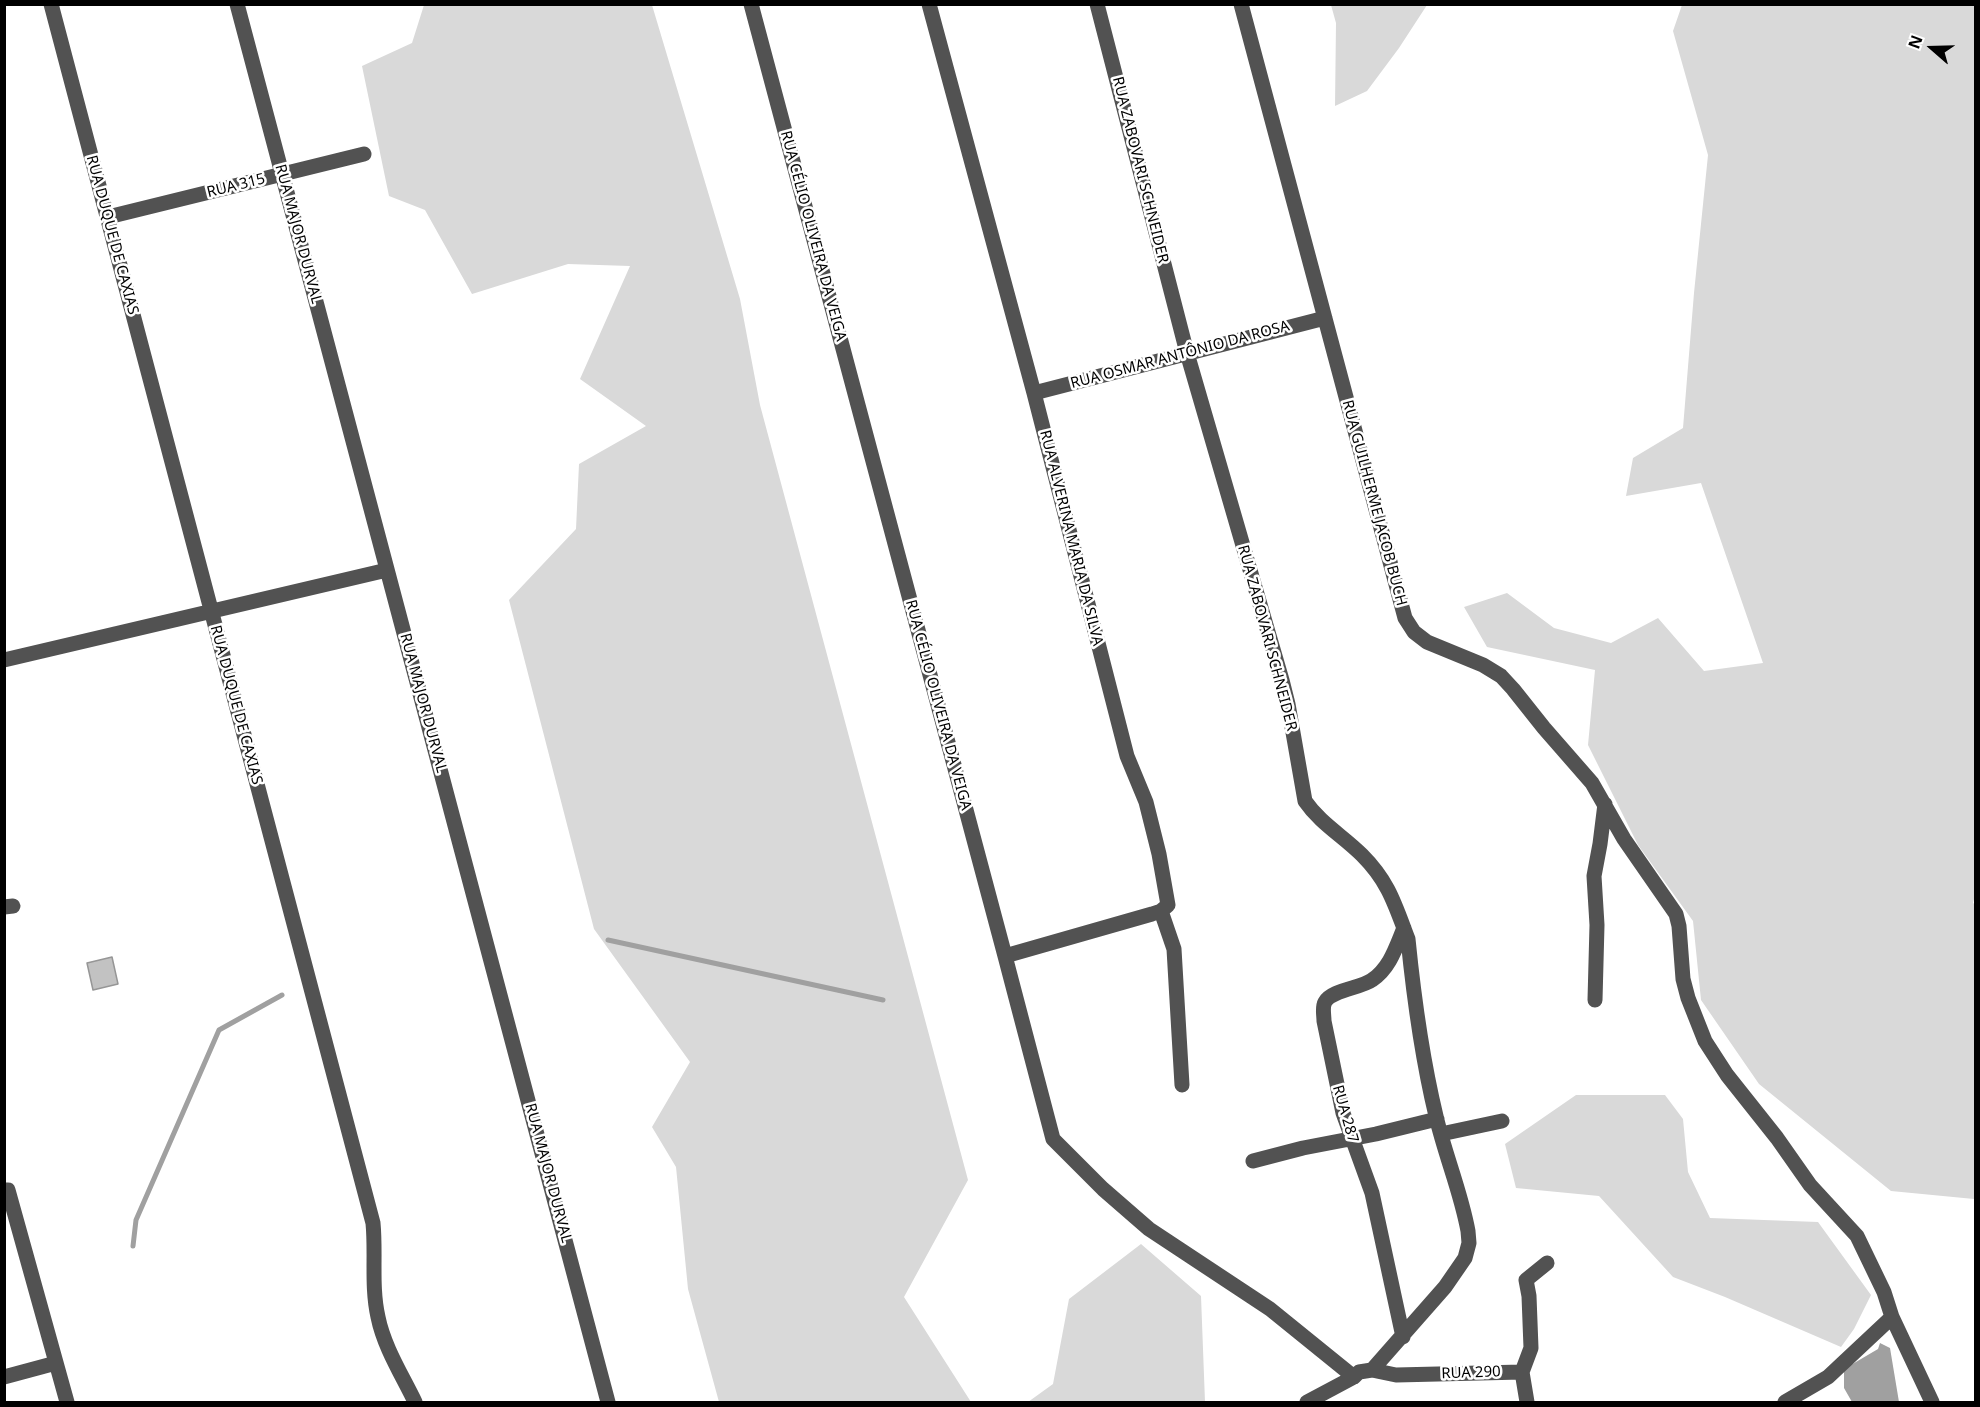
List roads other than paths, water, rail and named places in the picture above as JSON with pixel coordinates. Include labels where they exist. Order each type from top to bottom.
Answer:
[{"type":"street","name":"RUA DUQUE DE CAXIAS","points":[[51,4],[373,1223],[375,1299],[378,1317],[393,1357],[415,1402]]},
{"type":"street","name":"RUA MAJOR DURVAL","points":[[237,4],[608,1402]]},
{"type":"street","name":"RUA CÉLIO OLIVEIRA DA VEIGA","points":[[751,4],[1053,1139],[1103,1190],[1149,1229],[1270,1309],[1354,1377]]},
{"type":"street","name":"RUA ALVERINA MARIA DA SILVA","points":[[929,4],[1034,393],[1127,756],[1146,802],[1159,854],[1168,905],[1161,911]]},
{"type":"street","name":"RUA ZABOVARI SCHNEIDER","points":[[1097,4],[1187,353],[1284,688],[1305,801],[1311,810],[1377,871],[1388,886],[1408,939],[1420,1041],[1437,1119],[1466,1217],[1469,1244],[1465,1258],[1457,1271],[1403,1336],[1372,1370],[1359,1371],[1354,1377],[1307,1402]]},
{"type":"street","name":"RUA GUILHERME JACOB BUCH","points":[[1241,4],[1405,618],[1414,632],[1427,642],[1483,665],[1501,676],[1592,783],[1624,839],[1676,914],[1683,979],[1705,1041],[1727,1076],[1778,1138],[1810,1185],[1857,1236],[1932,1402]]},
{"type":"street","name":"RUA 315","points":[[108,217],[364,154]]},
{"type":"street","name":"RUA OSMAR ANTÔNIO DA ROSA","points":[[1034,393],[1325,318]]},
{"type":"street","points":[[4,660],[387,570]]},
{"type":"street","points":[[1595,1000],[1597,925],[1593,876],[1605,804]]},
{"type":"street","points":[[1005,956],[1161,911],[1174,949],[1182,1085]]},
{"type":"street","name":"RUA 287","points":[[1403,1336],[1372,1193],[1351,1138],[1338,1092],[1323,1008],[1325,1001],[1331,995],[1371,981],[1391,958],[1404,928]]},
{"type":"street","points":[[1253,1161],[1437,1119]]},
{"type":"street","points":[[1441,1134],[1502,1121]]},
{"type":"street","points":[[4,1191],[8,1190],[67,1402]]},
{"type":"street","name":"RUA 290","points":[[1372,1370],[1396,1375],[1522,1372],[1531,1348],[1529,1296],[1526,1280],[1547,1263]]},
{"type":"street","points":[[1785,1402],[1828,1377],[1892,1317]]},
{"type":"street","points":[[4,1377],[56,1364]]},
{"type":"street","points":[[1522,1372],[1527,1402]]},
{"type":"waterway","points":[[608,940],[883,1000]]},
{"type":"waterway","points":[[133,1246],[136,1220],[219,1030],[282,995]]}]
